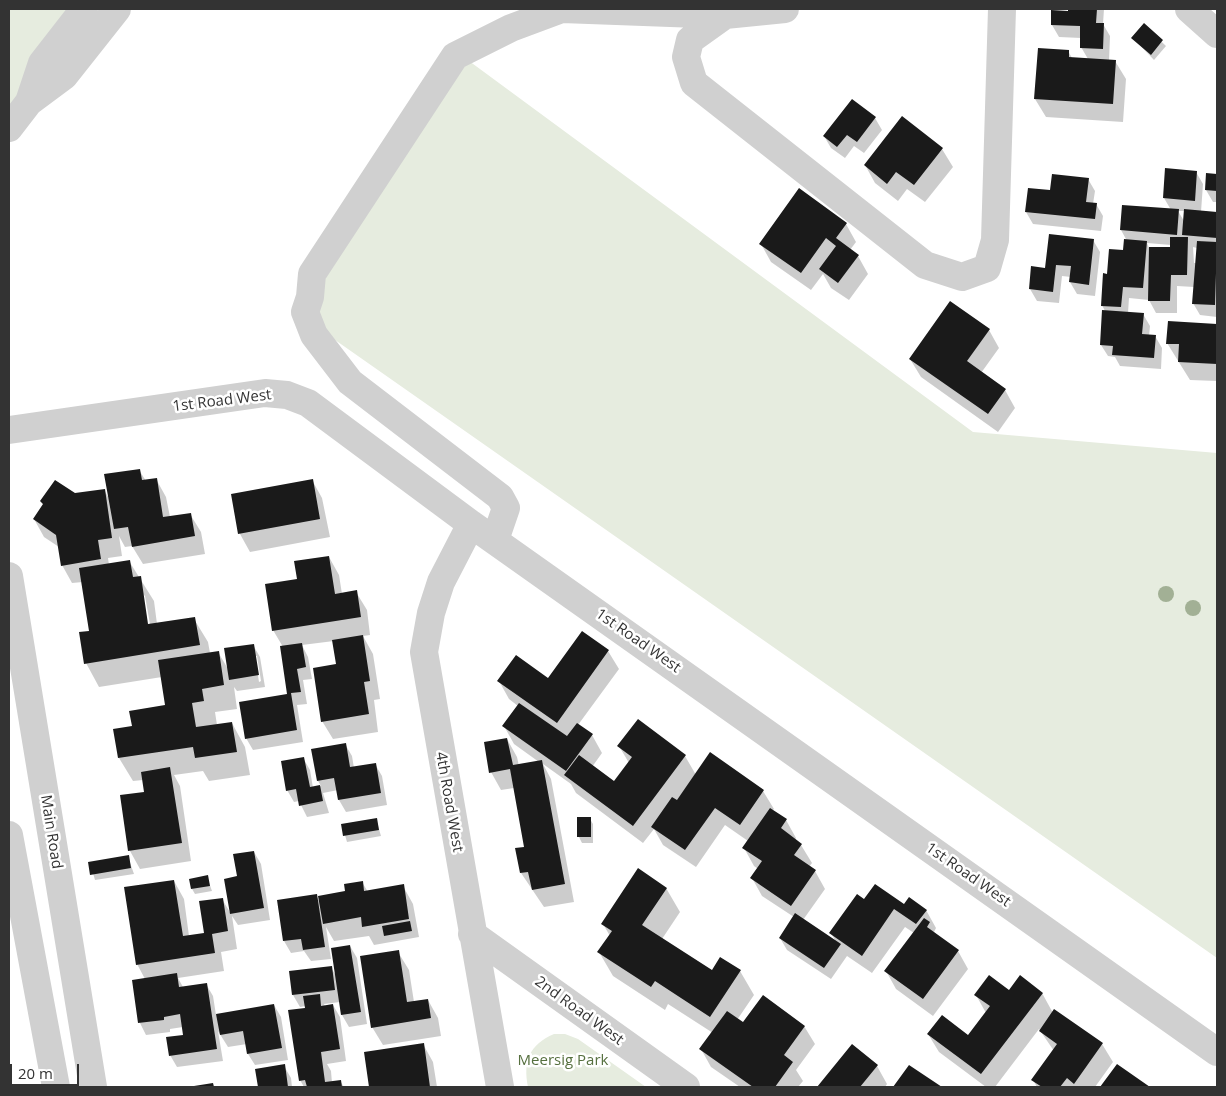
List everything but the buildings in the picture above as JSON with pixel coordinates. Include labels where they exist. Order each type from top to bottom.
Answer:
[{"type":"street","points":[[29,102],[42,63],[84,9]]},
{"type":"street","points":[[9,128],[29,102],[64,76],[116,9]]},
{"type":"street","points":[[495,540],[506,508],[500,497],[350,382],[314,335],[305,312],[310,297],[312,274],[456,56],[511,28],[562,9],[726,15],[786,9]]},
{"type":"street","points":[[726,15],[690,40],[686,57],[694,83],[925,265],[962,277],[987,268],[995,240],[1002,9]]},
{"type":"street","points":[[1189,9],[1217,34]]},
{"type":"street","name":"1st Road West","points":[[9,430],[265,393],[287,395],[308,403],[471,524],[1217,1052]]},
{"type":"street","name":"4th Road West","points":[[471,524],[440,582],[431,612],[424,652],[500,1087]]},
{"type":"street","name":"Main Road","points":[[9,576],[93,1087]]},
{"type":"street","points":[[9,835],[15,909],[56,1087]]},
{"type":"street","points":[[15,909],[62,900]]},
{"type":"street","name":"2nd Road West","points":[[472,934],[686,1087]]},
{"type":"green space","points":[[9,9],[84,9],[9,130]]},
{"type":"green space","points":[[465,58],[973,432],[1217,453],[1217,958],[298,314]]},
{"type":"green space","name":"Meersig Park","points":[[554,1034],[565,1034],[578,1039],[646,1087],[528,1087],[526,1069],[530,1055],[539,1043]]}]
